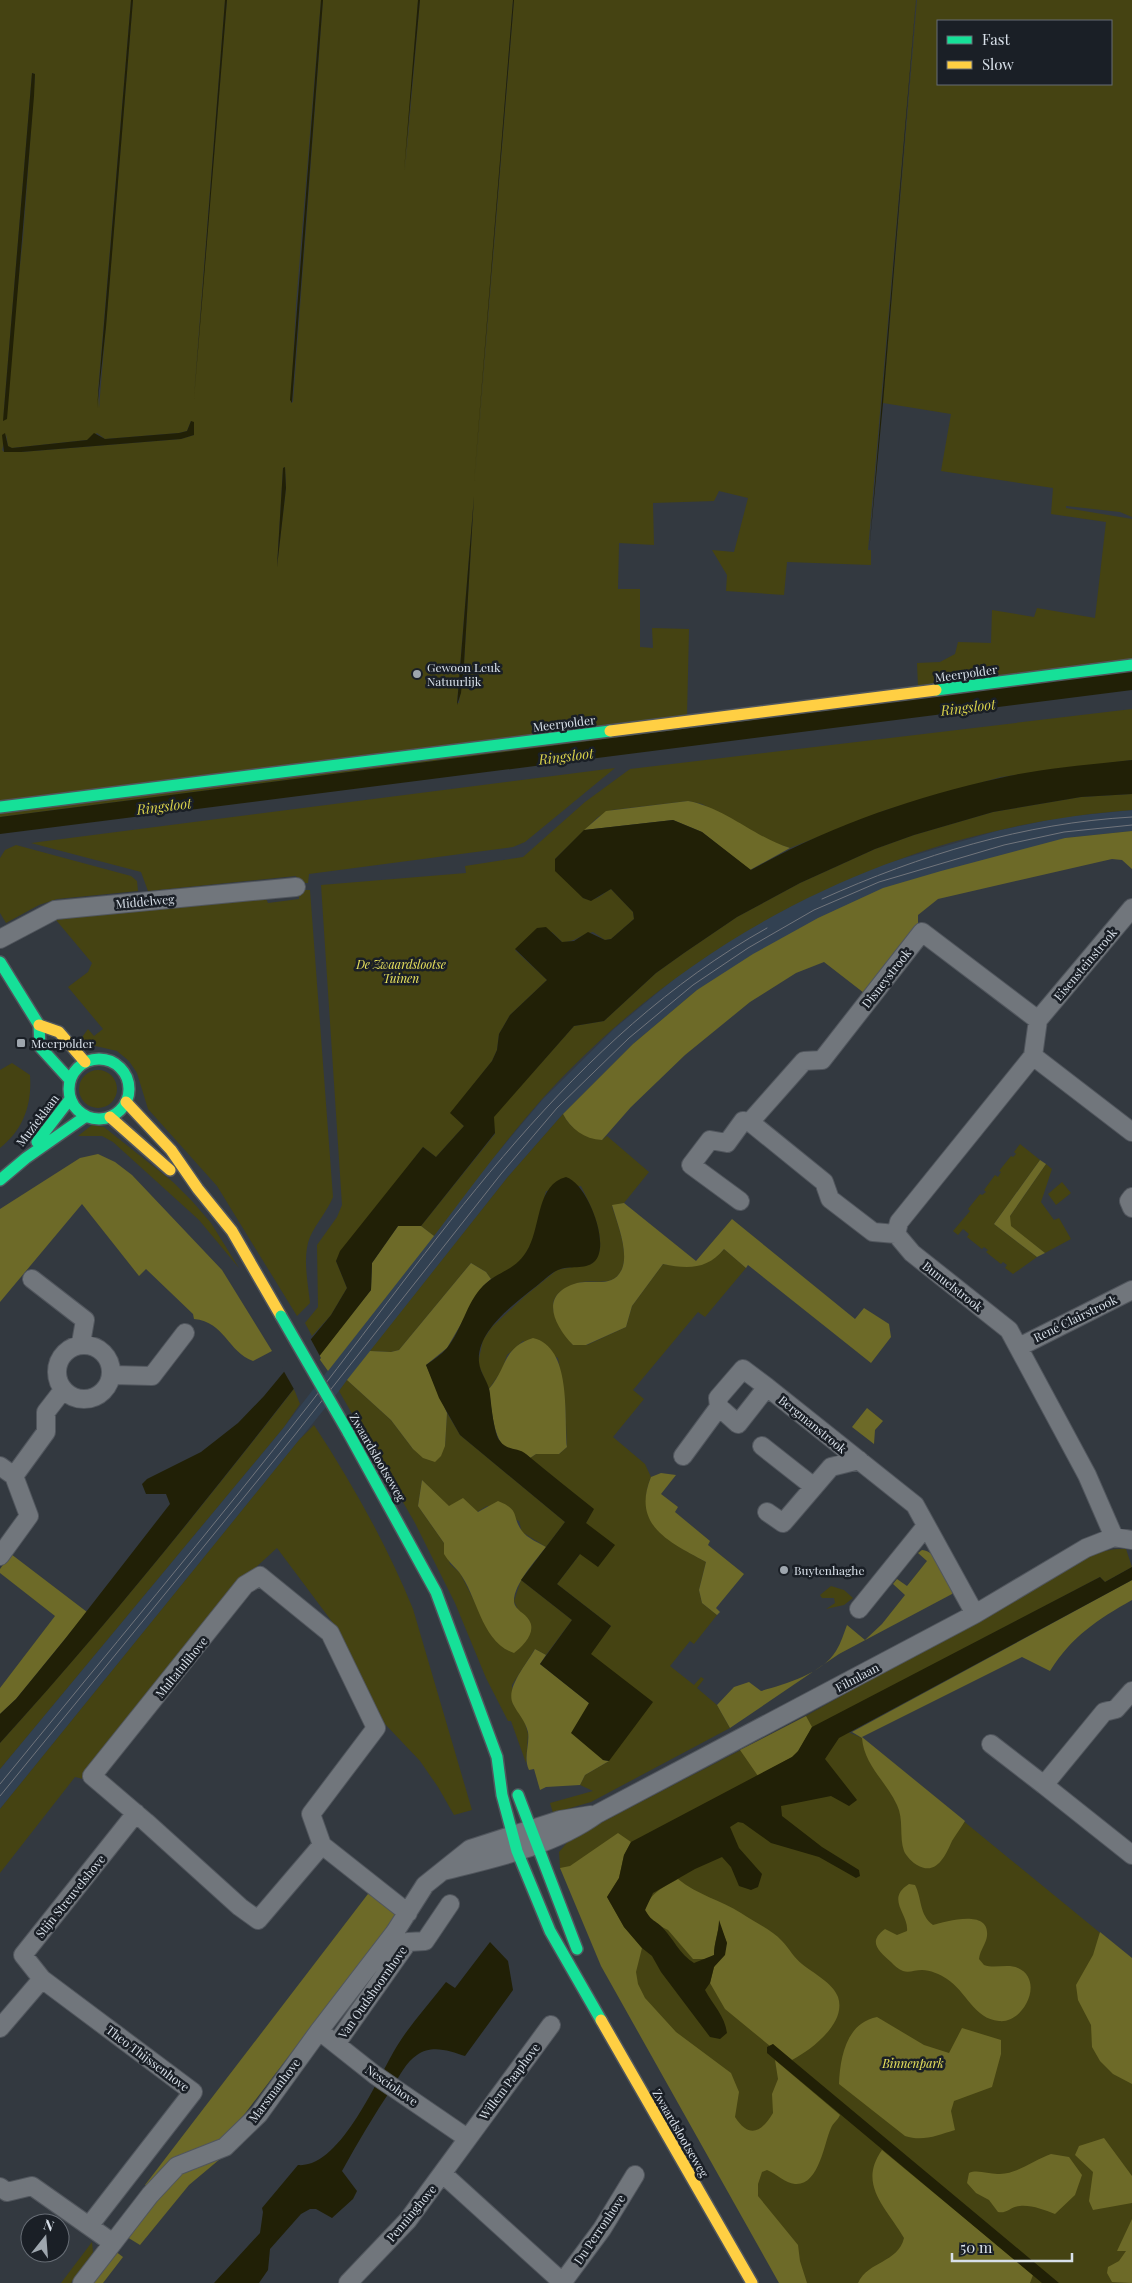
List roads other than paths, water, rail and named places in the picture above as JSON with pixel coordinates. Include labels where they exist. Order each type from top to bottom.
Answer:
[{"type":"main road","name":"Meerpolder","points":[[0,807],[1132,665]]},
{"type":"main road","points":[[0,962],[39,1025],[40,1047],[70,1080]]},
{"type":"main road","points":[[39,1025],[59,1032],[85,1062]]},
{"type":"main road","points":[[102,1059],[110,1060],[123,1070],[129,1086],[126,1102],[116,1114],[110,1117],[93,1119],[79,1112],[70,1100],[70,1080],[76,1069],[85,1062],[102,1059]]},
{"type":"main road","name":"Muzieklaan","points":[[26,1158],[70,1100]]},
{"type":"main road","name":"Zwaardslootseweg","points":[[126,1102],[171,1150],[198,1189],[232,1231],[348,1432],[436,1592],[497,1757],[516,1789],[582,1964],[587,1996]]},
{"type":"main road","name":"Muzieklaan","points":[[0,1180],[26,1158],[86,1116]]},
{"type":"main road","name":"Zwaardslootseweg","points":[[110,1117],[162,1165],[198,1189]]},
{"type":"main road","name":"Zwaardslootseweg","points":[[497,1757],[502,1795],[515,1844],[554,1939],[752,2283]]},
{"type":"street","name":"Middelweg","points":[[0,939],[54,910],[296,887]]},
{"type":"street","name":"Eisensteinstrook","points":[[1038,1020],[1132,908]]},
{"type":"street","name":"Disneystrook","points":[[740,1201],[691,1165],[710,1140],[727,1143],[743,1122],[750,1122],[804,1061],[822,1060],[922,932],[1038,1020]]},
{"type":"street","points":[[750,1122],[824,1182],[830,1199],[873,1232],[896,1234],[899,1222],[1033,1056],[1038,1020]]},
{"type":"street","points":[[1033,1056],[1132,1132]]},
{"type":"street","name":"Bunuelstrook","points":[[896,1234],[912,1253],[1009,1330],[1087,1475],[1114,1537]]},
{"type":"street","points":[[32,1279],[85,1320],[81,1343]]},
{"type":"street","name":"René Clairstrook","points":[[1019,1347],[1132,1290]]},
{"type":"street","points":[[113,1374],[152,1376],[186,1333]]},
{"type":"street","points":[[81,1343],[105,1351],[113,1374],[104,1393],[84,1400],[62,1390],[56,1371],[63,1353],[81,1343]]},
{"type":"street","name":"Bergmanstrook","points":[[683,1456],[719,1408],[718,1398],[743,1369],[915,1505],[975,1614]]},
{"type":"street","name":"Bergmanstrook","points":[[719,1408],[738,1424],[767,1387]]},
{"type":"street","points":[[0,1556],[29,1516],[7,1471],[46,1432],[46,1412],[62,1390]]},
{"type":"street","points":[[762,1446],[814,1487]]},
{"type":"street","name":"Bergmanstrook","points":[[767,1512],[783,1523],[831,1467],[859,1460]]},
{"type":"street","points":[[859,1609],[926,1526]]},
{"type":"street","points":[[1114,1537],[1132,1540]]},
{"type":"street","name":"Filmlaan","points":[[515,1844],[533,1837],[560,1820],[597,1814],[975,1614],[1086,1548],[1114,1537]]},
{"type":"street","name":"Multatulihove","points":[[260,1576],[330,1633],[376,1728],[312,1814],[322,1845],[258,1920],[240,1907],[92,1776],[245,1585],[260,1576]]},
{"type":"street","points":[[1044,1785],[1104,1712],[1116,1709],[1132,1691]]},
{"type":"street","points":[[992,1744],[1132,1855]]},
{"type":"street","name":"Stijn Streuvelshove","points":[[42,1978],[23,1955],[136,1813]]},
{"type":"street","name":"Marsmanhove","points":[[82,2283],[177,2166],[225,2147],[259,2114],[408,1913],[425,1885],[470,1849],[515,1844]]},
{"type":"street","points":[[322,1845],[408,1913]]},
{"type":"street","name":"Van Oudshoornhove","points":[[336,2044],[408,1942],[425,1941],[450,1904]]},
{"type":"street","points":[[0,2028],[42,1978]]},
{"type":"street","name":"Theo Thijssenhove","points":[[42,1978],[193,2092],[89,2226]]},
{"type":"street","name":"Willem Paaphove","points":[[467,2138],[550,2025]]},
{"type":"street","name":"Nesciohove","points":[[319,2031],[375,2075],[467,2138]]},
{"type":"street","name":"Penninghove","points":[[348,2283],[408,2220],[467,2138]]},
{"type":"street","points":[[442,2174],[562,2282]]},
{"type":"street","name":"Du Perronhove","points":[[562,2282],[602,2229],[635,2175]]},
{"type":"street","points":[[0,2187],[7,2192],[32,2186],[113,2243]]},
{"type":"water","points":[[131,0],[133,0],[106,327],[97,408]]},
{"type":"water","points":[[225,0],[227,0],[194,399]]},
{"type":"water","points":[[321,0],[323,0],[292,403],[290,400]]},
{"type":"water","points":[[418,0],[420,0],[404,171]]},
{"type":"water","points":[[513,0],[514,0],[474,481]]},
{"type":"water","points":[[916,0],[883,403],[869,552]]},
{"type":"water","points":[[32,73],[35,74],[34,96],[7,419],[3,421]]},
{"type":"water","points":[[191,421],[194,422],[194,435],[181,439],[4,452],[2,435],[5,433],[8,446],[12,448],[87,440],[94,433],[105,439],[179,433],[187,431]]},
{"type":"water","points":[[285,467],[286,488],[277,567],[283,468]]},
{"type":"water","points":[[474,496],[464,664],[461,693],[457,705]]},
{"type":"water","name":"Ringsloot","points":[[1132,671],[1132,690],[0,834],[0,817]]},
{"type":"water","points":[[1132,760],[1132,794],[1081,797],[993,812],[914,835],[875,849],[800,883],[737,917],[684,953],[656,973],[604,1021],[574,1026],[494,1117],[495,1133],[421,1226],[398,1226],[372,1263],[371,1290],[143,1577],[49,1689],[0,1743],[0,1714],[16,1699],[65,1639],[170,1504],[166,1494],[146,1494],[142,1484],[147,1479],[201,1452],[238,1423],[264,1396],[331,1315],[347,1288],[336,1261],[340,1251],[423,1147],[436,1157],[464,1126],[450,1113],[492,1061],[497,1050],[499,1034],[510,1015],[547,980],[515,949],[537,928],[546,927],[562,942],[574,941],[588,932],[605,940],[611,939],[634,919],[633,912],[611,889],[591,901],[583,898],[555,871],[555,859],[584,830],[673,820],[702,832],[751,870],[780,854],[841,827],[935,794],[1033,772]]},
{"type":"water","points":[[566,1177],[574,1182],[582,1191],[595,1216],[599,1230],[599,1254],[594,1262],[586,1266],[562,1269],[553,1273],[510,1308],[491,1328],[484,1339],[480,1350],[479,1362],[489,1390],[494,1426],[500,1441],[506,1446],[526,1454],[594,1509],[586,1523],[615,1545],[598,1567],[580,1554],[557,1584],[611,1626],[591,1654],[653,1702],[609,1761],[603,1760],[571,1733],[589,1703],[540,1664],[572,1620],[521,1580],[565,1522],[460,1435],[439,1398],[426,1365],[447,1348],[457,1333],[472,1300],[483,1286],[489,1280],[513,1266],[524,1255],[533,1237],[545,1196],[557,1181]]},
{"type":"water","points":[[1132,1567],[1132,1580],[839,1738],[825,1759],[857,1800],[849,1806],[831,1796],[781,1806],[782,1816],[822,1847],[859,1870],[860,1876],[856,1878],[819,1857],[771,1843],[743,1823],[738,1822],[730,1827],[739,1848],[762,1874],[758,1887],[751,1890],[739,1886],[731,1867],[722,1857],[695,1869],[653,1893],[645,1910],[651,1919],[666,1931],[685,1956],[694,1963],[714,1955],[719,1920],[727,1943],[725,1955],[714,1967],[710,1983],[705,1990],[721,2016],[727,2033],[720,2039],[710,2037],[661,1972],[652,1956],[642,1948],[624,1927],[607,1897],[619,1878],[624,1855],[631,1842],[792,1757],[798,1751],[812,1727],[1100,1577],[1105,1582]]},
{"type":"water","points":[[490,1942],[508,1961],[513,1990],[465,2056],[435,2049],[429,2050],[417,2055],[406,2066],[372,2118],[342,2171],[357,2191],[353,2199],[332,2218],[316,2209],[310,2209],[301,2214],[270,2249],[268,2270],[259,2283],[214,2283],[260,2233],[262,2208],[298,2165],[314,2162],[329,2152],[343,2137],[356,2119],[408,2029],[446,1982],[455,1988]]},
{"type":"water","points":[[773,2044],[1059,2283],[1042,2283],[767,2053],[767,2047]]},
{"type":"tram line","points":[[822,899],[897,868],[973,844],[1052,826],[1132,817]]},
{"type":"tram line","points":[[0,1796],[294,1436],[501,1174],[557,1108],[629,1038],[693,985],[748,948],[814,910],[879,882],[1004,845],[1064,832],[1132,825]]},
{"type":"tram line","points":[[0,1784],[235,1498],[463,1204],[517,1141],[573,1080],[632,1024],[697,973],[767,928]]},
{"type":"place","name":"Gewoon Leuk Natuurlijk","points":[[417,674]]},
{"type":"place","name":"Meerpolder","points":[[21,1043]]},
{"type":"place","name":"Buytenhaghe","points":[[784,1570]]},
{"type":"park label","name":"De Zwaardslootse Tuinen","points":[[401,971]]},
{"type":"park label","name":"Binnenpark","points":[[913,2063]]}]
